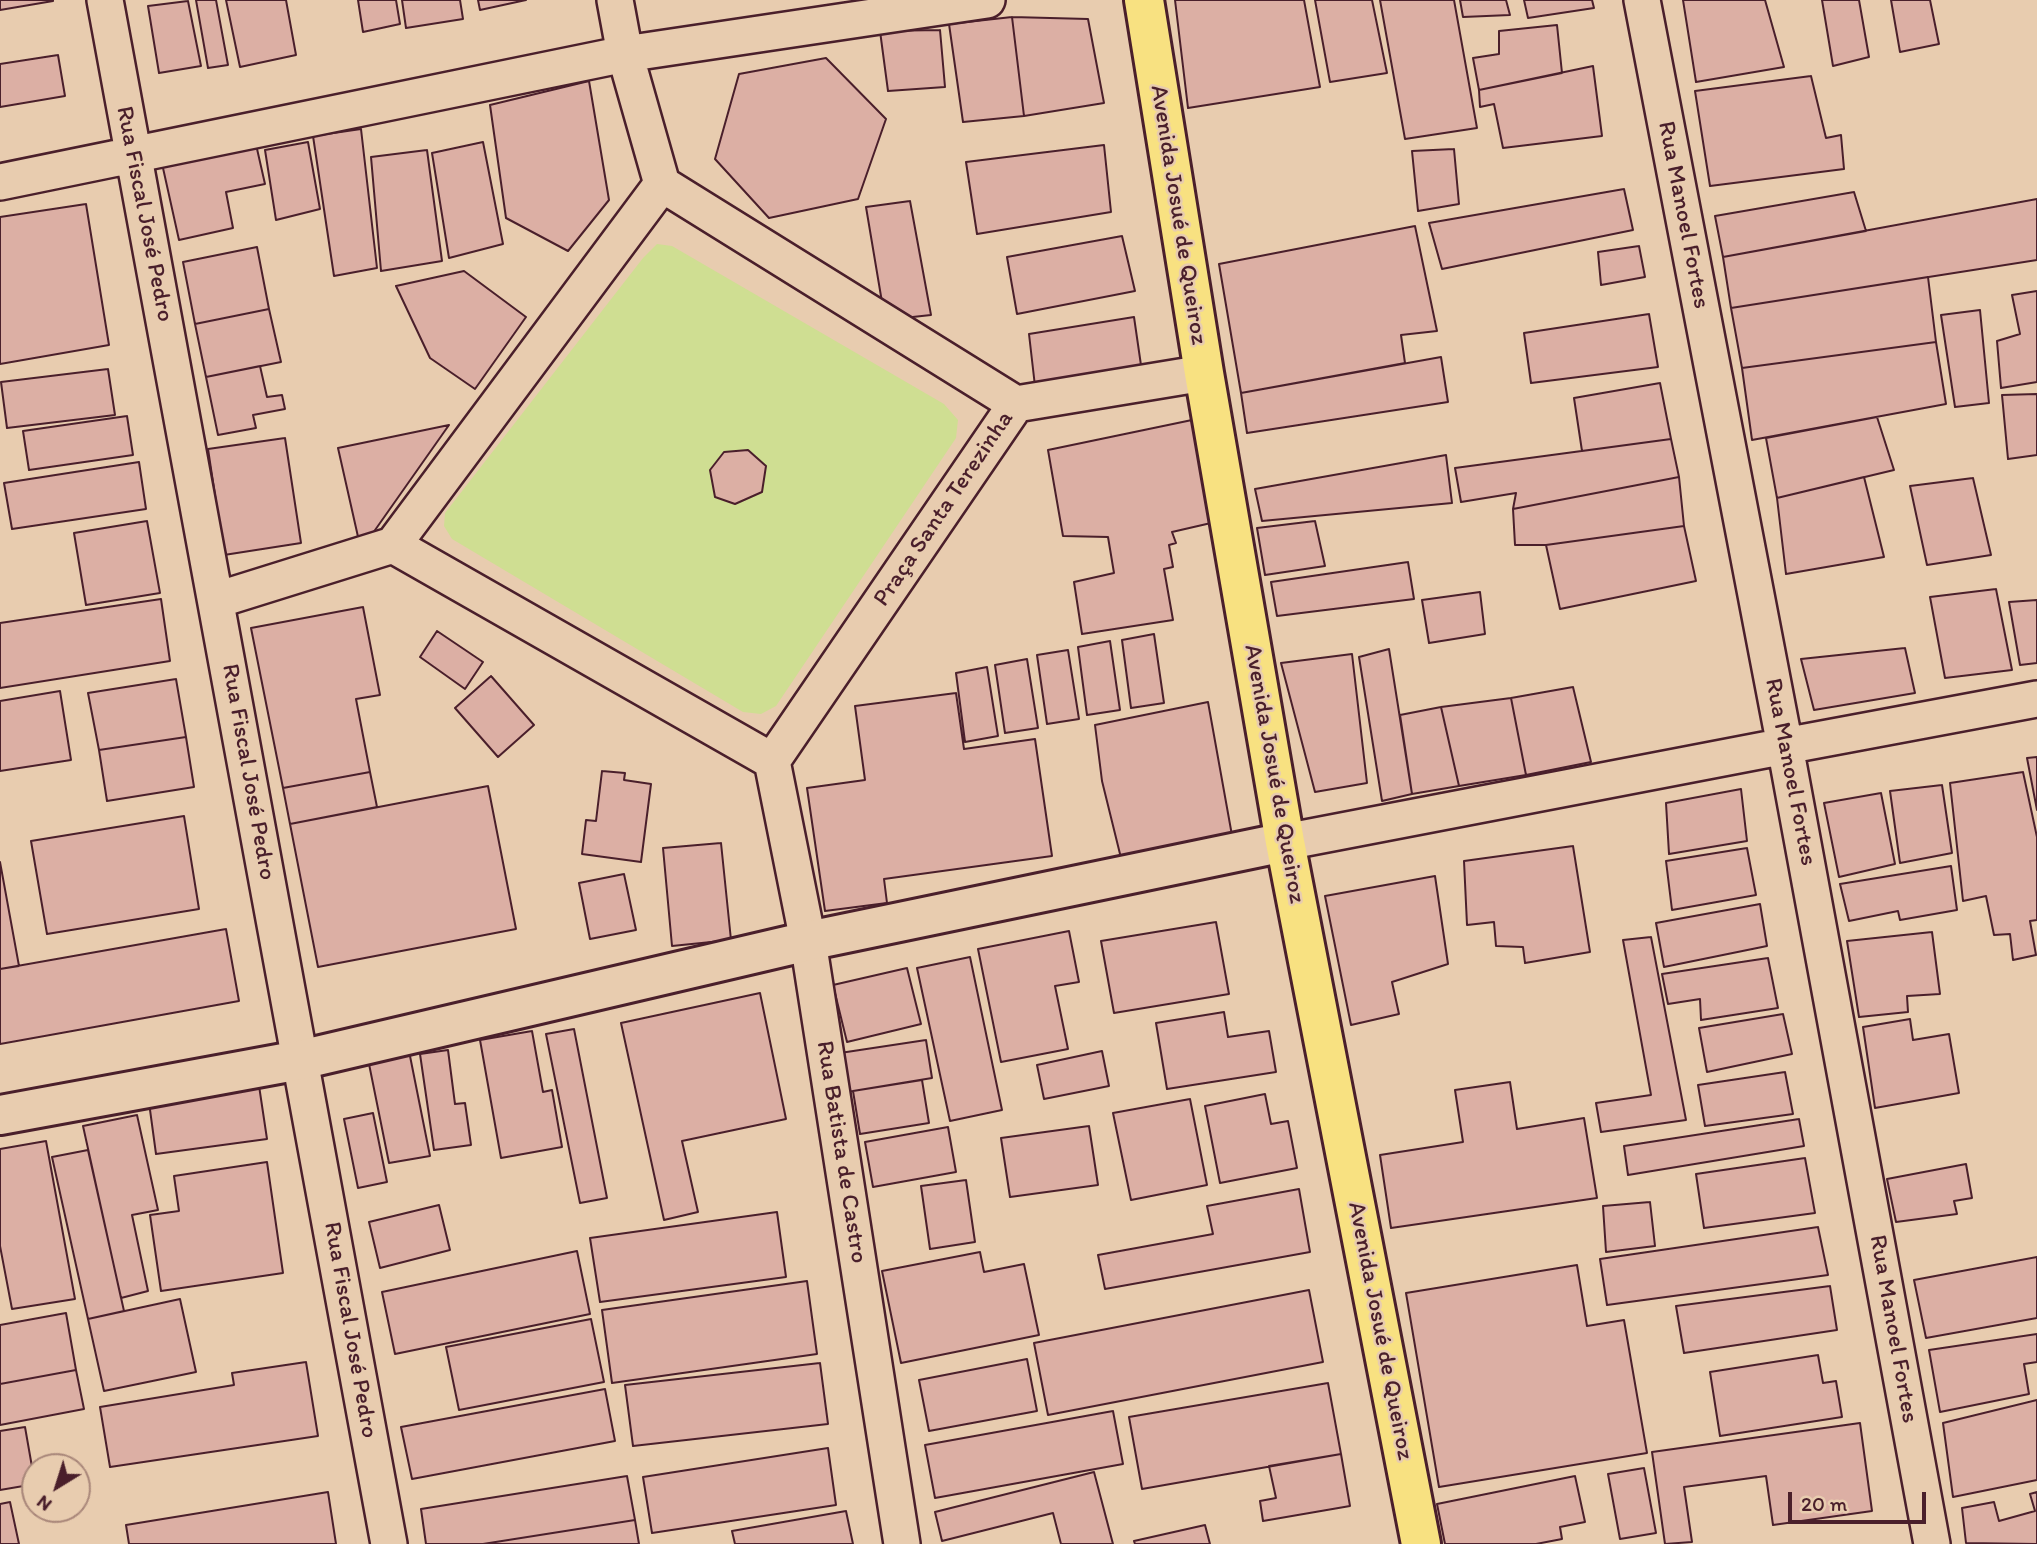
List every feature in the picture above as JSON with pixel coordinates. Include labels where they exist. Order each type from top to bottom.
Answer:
[{"type":"main road","name":"Avenida Josué de Queiroz","points":[[1143,0],[1203,373],[1285,842],[1421,1544]]},
{"type":"main road","points":[[0,1115],[300,1060],[808,941],[1285,842]]},
{"type":"street","name":"Rua Fiscal José Pedro","points":[[105,0],[389,1544]]},
{"type":"street","points":[[217,600],[393,545],[662,184],[625,54],[615,0]]},
{"type":"street","points":[[0,182],[625,54],[987,0]]},
{"type":"street","name":"Rua Manoel Fortes","points":[[1642,0],[1785,746],[1932,1544]]},
{"type":"street","name":"Praça Santa Terezinha","points":[[662,184],[1016,404],[772,761]]},
{"type":"street","points":[[1016,404],[1203,373]]},
{"type":"street","points":[[393,545],[772,761]]},
{"type":"street","points":[[1285,842],[2037,699]]},
{"type":"street","name":"Rua Batista de Castro","points":[[772,761],[808,941],[902,1544]]},
{"type":"green space","points":[[657,244],[672,246],[944,404],[958,420],[956,438],[776,706],[761,714],[743,712],[452,539],[444,526],[445,513],[643,258]]},
{"type":"building","points":[[0,0],[53,0],[53,1],[0,10]]},
{"type":"building","points":[[196,0],[216,0],[228,65],[208,68]]},
{"type":"building","points":[[226,0],[286,0],[296,55],[240,67]]},
{"type":"building","points":[[358,0],[396,0],[400,24],[363,32]]},
{"type":"building","points":[[402,0],[460,0],[463,19],[406,28]]},
{"type":"building","points":[[478,0],[526,0],[480,10]]},
{"type":"building","points":[[1175,0],[1304,0],[1320,87],[1188,108]]},
{"type":"building","points":[[1315,0],[1372,0],[1387,73],[1330,82]]},
{"type":"building","points":[[1380,0],[1454,0],[1477,128],[1405,139]]},
{"type":"building","points":[[1460,0],[1506,0],[1510,15],[1463,17]]},
{"type":"building","points":[[1524,0],[1592,0],[1594,8],[1528,18]]},
{"type":"building","points":[[1683,0],[1765,0],[1784,67],[1696,82]]},
{"type":"building","points":[[1822,0],[1859,0],[1869,57],[1833,66]]},
{"type":"building","points":[[1891,0],[1930,0],[1939,44],[1900,52]]},
{"type":"building","points":[[188,1],[201,66],[159,73],[148,6]]},
{"type":"building","points":[[1012,17],[1088,19],[1104,103],[1024,116]]},
{"type":"building","points":[[1012,17],[1024,116],[963,122],[949,24]]},
{"type":"building","points":[[1557,25],[1562,73],[1479,90],[1473,58],[1499,54],[1499,31]]},
{"type":"building","points":[[940,30],[945,87],[888,91],[880,31]]},
{"type":"building","points":[[58,55],[65,96],[0,107],[0,64]]},
{"type":"building","points":[[826,58],[886,119],[858,199],[769,218],[715,159],[739,74]]},
{"type":"building","points":[[1593,66],[1602,136],[1503,148],[1494,104],[1480,107],[1479,90]]},
{"type":"building","points":[[1811,76],[1826,138],[1841,135],[1844,169],[1710,186],[1695,91]]},
{"type":"building","points":[[589,81],[609,200],[568,251],[506,218],[490,105]]},
{"type":"building","points":[[361,129],[377,268],[334,276],[313,136]]},
{"type":"building","points":[[255,140],[265,184],[226,192],[233,228],[179,240],[161,159]]},
{"type":"building","points":[[308,142],[320,209],[276,220],[265,150]]},
{"type":"building","points":[[483,142],[503,244],[449,258],[432,153]]},
{"type":"building","points":[[1104,145],[1111,212],[977,234],[966,162]]},
{"type":"building","points":[[1454,149],[1459,204],[1418,211],[1412,151]]},
{"type":"building","points":[[427,150],[442,261],[381,271],[371,157]]},
{"type":"building","points":[[1624,189],[1633,230],[1442,269],[1429,223]]},
{"type":"building","points":[[1854,192],[1866,231],[1723,257],[1715,216]]},
{"type":"building","points":[[2037,199],[2037,260],[1731,308],[1723,257]]},
{"type":"building","points":[[910,201],[931,315],[885,320],[866,207]]},
{"type":"building","points":[[86,204],[109,345],[0,364],[0,217]]},
{"type":"building","points":[[1415,226],[1437,331],[1401,335],[1405,363],[1241,393],[1219,264]]},
{"type":"building","points":[[1122,236],[1135,291],[1017,314],[1007,257]]},
{"type":"building","points":[[1639,246],[1645,277],[1601,285],[1598,252]]},
{"type":"building","points":[[257,247],[269,309],[195,324],[183,262]]},
{"type":"building","points":[[464,271],[526,317],[475,389],[430,358],[396,286]]},
{"type":"building","points":[[1928,277],[1936,342],[1742,368],[1731,308]]},
{"type":"building","points":[[2037,291],[2037,382],[2001,388],[1997,341],[2020,334],[2012,295]]},
{"type":"building","points":[[269,309],[281,362],[206,377],[195,324]]},
{"type":"building","points":[[1980,310],[1989,403],[1955,407],[1941,315]]},
{"type":"building","points":[[1649,314],[1658,367],[1531,383],[1524,333]]},
{"type":"building","points":[[1134,317],[1143,379],[1036,395],[1029,334]]},
{"type":"building","points":[[1936,342],[1946,404],[1752,440],[1742,368]]},
{"type":"building","points":[[1441,357],[1448,402],[1247,433],[1241,393]]},
{"type":"building","points":[[260,366],[267,397],[282,395],[285,409],[253,415],[256,428],[218,435],[206,377]]},
{"type":"building","points":[[108,369],[115,415],[7,428],[1,382]]},
{"type":"building","points":[[1660,383],[1671,439],[1582,451],[1574,398]]},
{"type":"building","points":[[2037,394],[2037,455],[2008,459],[2002,395]]},
{"type":"building","points":[[127,416],[133,455],[29,470],[23,431]]},
{"type":"building","points":[[1877,417],[1894,470],[1777,498],[1766,438]]},
{"type":"building","points":[[1192,420],[1211,523],[1172,532],[1176,543],[1169,545],[1173,567],[1164,569],[1173,620],[1082,634],[1074,582],[1114,573],[1108,537],[1063,536],[1048,450]]},
{"type":"building","points":[[449,425],[361,550],[338,448]]},
{"type":"building","points":[[285,438],[301,543],[224,555],[208,449]]},
{"type":"building","points":[[1671,439],[1679,477],[1513,509],[1516,493],[1461,502],[1455,468]]},
{"type":"building","points":[[748,450],[766,466],[762,492],[735,504],[715,497],[710,470],[724,452]]},
{"type":"building","points":[[1446,455],[1452,503],[1262,521],[1255,489]]},
{"type":"building","points":[[139,462],[146,509],[12,529],[4,483]]},
{"type":"building","points":[[1679,477],[1684,526],[1546,545],[1515,545],[1513,509]]},
{"type":"building","points":[[1864,477],[1884,557],[1786,574],[1777,498]]},
{"type":"building","points":[[1973,478],[1991,555],[1927,565],[1910,486]]},
{"type":"building","points":[[147,521],[160,593],[86,605],[74,533]]},
{"type":"building","points":[[1315,521],[1325,566],[1265,575],[1257,528]]},
{"type":"building","points":[[1684,526],[1696,581],[1560,609],[1546,545]]},
{"type":"building","points":[[1408,562],[1414,599],[1277,616],[1271,582]]},
{"type":"building","points":[[1996,589],[2012,670],[1945,678],[1930,597]]},
{"type":"building","points":[[1480,592],[1485,634],[1429,643],[1422,600]]},
{"type":"building","points":[[161,599],[170,661],[0,688],[0,623]]},
{"type":"building","points":[[2037,600],[2037,663],[2020,665],[2009,602]]},
{"type":"building","points":[[363,607],[380,695],[356,699],[370,772],[283,788],[251,628]]},
{"type":"building","points":[[437,631],[483,662],[465,689],[420,657]]},
{"type":"building","points":[[1154,634],[1164,703],[1131,708],[1122,640]]},
{"type":"building","points":[[1110,641],[1120,710],[1087,715],[1078,647]]},
{"type":"building","points":[[1905,648],[1915,693],[1814,710],[1801,659]]},
{"type":"building","points":[[1389,649],[1412,794],[1382,801],[1359,657]]},
{"type":"building","points":[[1068,650],[1079,719],[1047,724],[1037,655]]},
{"type":"building","points":[[1352,654],[1367,783],[1315,792],[1281,663]]},
{"type":"building","points":[[1027,659],[1038,728],[1005,733],[995,665]]},
{"type":"building","points":[[987,667],[998,736],[965,742],[956,673]]},
{"type":"building","points":[[491,676],[534,725],[498,757],[455,708]]},
{"type":"building","points":[[176,679],[186,737],[99,750],[88,693]]},
{"type":"building","points":[[1573,687],[1591,762],[1526,775],[1511,698]]},
{"type":"building","points":[[60,691],[71,760],[0,771],[0,701]]},
{"type":"building","points":[[956,693],[964,749],[1035,739],[1052,856],[884,879],[887,903],[825,911],[807,788],[865,780],[855,706]]},
{"type":"building","points":[[1511,698],[1526,775],[1459,786],[1441,707]]},
{"type":"building","points":[[1208,702],[1233,841],[1121,858],[1102,781],[1095,725]]},
{"type":"building","points":[[1441,707],[1459,786],[1412,794],[1400,715]]},
{"type":"building","points":[[186,737],[194,787],[107,801],[99,750]]},
{"type":"building","points":[[2037,757],[2037,810],[2027,758]]},
{"type":"building","points":[[602,771],[625,773],[624,780],[651,784],[641,862],[582,854],[586,820],[596,821]]},
{"type":"building","points":[[370,772],[377,807],[290,824],[283,788]]},
{"type":"building","points":[[2023,772],[2037,837],[2037,920],[2030,921],[2036,955],[2013,960],[2010,934],[1994,935],[1986,896],[1963,901],[1950,783]]},
{"type":"building","points":[[1942,785],[1952,853],[1900,863],[1890,791]]},
{"type":"building","points":[[488,786],[516,929],[318,967],[290,824]]},
{"type":"building","points":[[1741,789],[1747,841],[1669,854],[1666,803]]},
{"type":"building","points":[[1881,793],[1895,864],[1839,877],[1824,803]]},
{"type":"building","points":[[184,816],[199,909],[47,934],[31,841]]},
{"type":"building","points":[[721,843],[731,940],[672,946],[663,848]]},
{"type":"building","points":[[1573,846],[1590,952],[1525,963],[1523,947],[1496,946],[1494,922],[1467,925],[1464,861]]},
{"type":"building","points":[[1747,848],[1756,895],[1672,910],[1666,861]]},
{"type":"building","points":[[0,862],[19,966],[0,969]]},
{"type":"building","points":[[1951,866],[1957,910],[1900,920],[1898,911],[1849,921],[1840,884]]},
{"type":"building","points":[[624,874],[636,930],[590,939],[579,883]]},
{"type":"building","points":[[1435,876],[1448,964],[1392,982],[1399,1014],[1351,1025],[1325,896]]},
{"type":"building","points":[[1760,904],[1767,946],[1664,967],[1656,923]]},
{"type":"building","points":[[1216,922],[1229,994],[1114,1013],[1101,941]]},
{"type":"building","points":[[226,929],[239,1001],[0,1044],[0,969]]},
{"type":"building","points":[[1069,931],[1079,982],[1055,986],[1068,1049],[1001,1062],[978,949]]},
{"type":"building","points":[[1932,932],[1940,994],[1907,996],[1908,1012],[1859,1017],[1847,941]]},
{"type":"building","points":[[1651,937],[1686,1120],[1601,1132],[1596,1103],[1651,1095],[1623,940]]},
{"type":"building","points":[[970,957],[1002,1110],[950,1121],[917,968]]},
{"type":"building","points":[[1768,958],[1778,1008],[1701,1020],[1700,999],[1668,1004],[1662,974]]},
{"type":"building","points":[[907,968],[921,1024],[847,1042],[833,985]]},
{"type":"building","points":[[760,993],[786,1119],[682,1141],[698,1212],[664,1220],[621,1023]]},
{"type":"building","points":[[1224,1012],[1228,1037],[1269,1031],[1276,1072],[1167,1089],[1156,1023]]},
{"type":"building","points":[[1783,1014],[1792,1054],[1707,1072],[1699,1028]]},
{"type":"building","points":[[1910,1019],[1913,1040],[1949,1034],[1959,1093],[1875,1108],[1863,1027]]},
{"type":"building","points":[[574,1029],[607,1198],[580,1203],[546,1034]]},
{"type":"building","points":[[532,1031],[543,1092],[552,1090],[562,1147],[501,1158],[480,1040]]},
{"type":"building","points":[[926,1040],[932,1078],[847,1092],[840,1053]]},
{"type":"building","points":[[448,1050],[455,1104],[465,1103],[471,1145],[434,1150],[420,1054]]},
{"type":"building","points":[[409,1051],[430,1156],[389,1163],[368,1059]]},
{"type":"building","points":[[1102,1051],[1109,1086],[1044,1099],[1037,1065]]},
{"type":"building","points":[[1785,1072],[1793,1114],[1705,1126],[1698,1085]]},
{"type":"building","points":[[258,1079],[267,1139],[156,1154],[148,1095]]},
{"type":"building","points":[[922,1080],[929,1123],[860,1134],[853,1091]]},
{"type":"building","points":[[1510,1082],[1517,1129],[1584,1118],[1597,1198],[1391,1228],[1380,1155],[1463,1142],[1455,1090]]},
{"type":"building","points":[[1265,1094],[1271,1124],[1288,1121],[1297,1168],[1220,1183],[1205,1106]]},
{"type":"building","points":[[1190,1099],[1207,1185],[1131,1200],[1113,1113]]},
{"type":"building","points":[[373,1113],[387,1182],[358,1188],[344,1119]]},
{"type":"building","points":[[137,1115],[158,1210],[132,1215],[148,1291],[121,1298],[83,1126]]},
{"type":"building","points":[[1799,1119],[1804,1146],[1628,1175],[1624,1146]]},
{"type":"building","points":[[1089,1126],[1098,1185],[1010,1197],[1001,1138]]},
{"type":"building","points":[[948,1127],[956,1172],[873,1187],[865,1142]]},
{"type":"building","points":[[46,1141],[75,1299],[12,1309],[0,1246],[0,1149]]},
{"type":"building","points":[[88,1150],[124,1311],[88,1319],[52,1157]]},
{"type":"building","points":[[1805,1158],[1815,1213],[1704,1228],[1696,1174]]},
{"type":"building","points":[[267,1162],[283,1273],[161,1291],[150,1215],[179,1211],[174,1176]]},
{"type":"building","points":[[1966,1164],[1972,1198],[1954,1201],[1957,1214],[1896,1222],[1887,1179]]},
{"type":"building","points":[[966,1180],[975,1242],[930,1249],[921,1186]]},
{"type":"building","points":[[1299,1189],[1310,1252],[1105,1289],[1098,1255],[1213,1234],[1207,1206]]},
{"type":"building","points":[[1650,1202],[1655,1246],[1606,1252],[1603,1206]]},
{"type":"building","points":[[439,1205],[450,1250],[380,1268],[369,1222]]},
{"type":"building","points":[[777,1212],[786,1277],[600,1302],[590,1238]]},
{"type":"building","points":[[1818,1227],[1828,1275],[1607,1305],[1600,1259]]},
{"type":"building","points":[[577,1251],[590,1314],[395,1354],[382,1292]]},
{"type":"building","points":[[980,1252],[984,1272],[1024,1264],[1039,1335],[901,1363],[882,1271]]},
{"type":"building","points":[[2037,1257],[2037,1318],[1926,1338],[1914,1280]]},
{"type":"building","points":[[1577,1265],[1587,1326],[1624,1320],[1647,1453],[1439,1487],[1406,1293]]},
{"type":"building","points":[[807,1281],[817,1354],[612,1383],[602,1310]]},
{"type":"building","points":[[1830,1286],[1837,1330],[1684,1353],[1676,1306]]},
{"type":"building","points":[[1309,1290],[1323,1362],[1048,1415],[1034,1343]]},
{"type":"building","points":[[180,1299],[196,1372],[104,1391],[88,1319]]},
{"type":"building","points":[[66,1313],[76,1370],[0,1384],[0,1325]]},
{"type":"building","points":[[591,1319],[604,1382],[459,1410],[446,1347]]},
{"type":"building","points":[[2037,1334],[2037,1362],[2024,1364],[2029,1394],[1940,1412],[1929,1350]]},
{"type":"building","points":[[1818,1355],[1823,1383],[1836,1381],[1842,1417],[1720,1436],[1710,1372]]},
{"type":"building","points":[[1027,1359],[1037,1411],[929,1431],[919,1380]]},
{"type":"building","points":[[306,1362],[318,1436],[110,1467],[100,1407],[234,1385],[232,1373]]},
{"type":"building","points":[[820,1363],[828,1424],[633,1446],[625,1385]]},
{"type":"building","points":[[76,1370],[84,1409],[0,1425],[0,1384]]},
{"type":"building","points":[[1328,1383],[1341,1454],[1142,1489],[1129,1417]]},
{"type":"building","points":[[605,1389],[615,1441],[412,1479],[401,1427]]},
{"type":"building","points":[[2037,1400],[2037,1480],[1953,1497],[1943,1423]]},
{"type":"building","points":[[1113,1411],[1123,1464],[935,1498],[925,1445]]},
{"type":"building","points":[[1860,1423],[1872,1511],[1773,1525],[1766,1476],[1684,1487],[1692,1542],[1665,1544],[1652,1452]]},
{"type":"building","points":[[25,1427],[30,1453],[21,1453],[21,1486],[0,1490],[0,1431]]},
{"type":"building","points":[[828,1448],[836,1505],[652,1533],[643,1477]]},
{"type":"building","points":[[1341,1454],[1350,1506],[1263,1521],[1260,1501],[1276,1498],[1269,1466]]},
{"type":"building","points":[[1644,1468],[1656,1533],[1620,1539],[1608,1474]]},
{"type":"building","points":[[1094,1472],[1113,1544],[1061,1544],[1053,1513],[942,1541],[935,1512]]},
{"type":"building","points":[[627,1476],[635,1520],[483,1544],[426,1544],[421,1509]]},
{"type":"building","points":[[1575,1476],[1585,1522],[1560,1527],[1562,1539],[1536,1544],[1445,1544],[1437,1504]]},
{"type":"building","points":[[328,1492],[336,1544],[129,1544],[126,1525]]},
{"type":"building","points":[[2037,1492],[2037,1544],[1966,1543],[1962,1508],[1994,1502],[1999,1521],[2035,1511],[2030,1494]]},
{"type":"building","points":[[10,1502],[19,1544],[0,1544],[0,1504]]},
{"type":"building","points":[[846,1511],[853,1544],[735,1544],[732,1531]]},
{"type":"building","points":[[635,1520],[639,1544],[483,1544]]},
{"type":"building","points":[[1205,1525],[1210,1544],[1135,1544],[1134,1541]]}]
